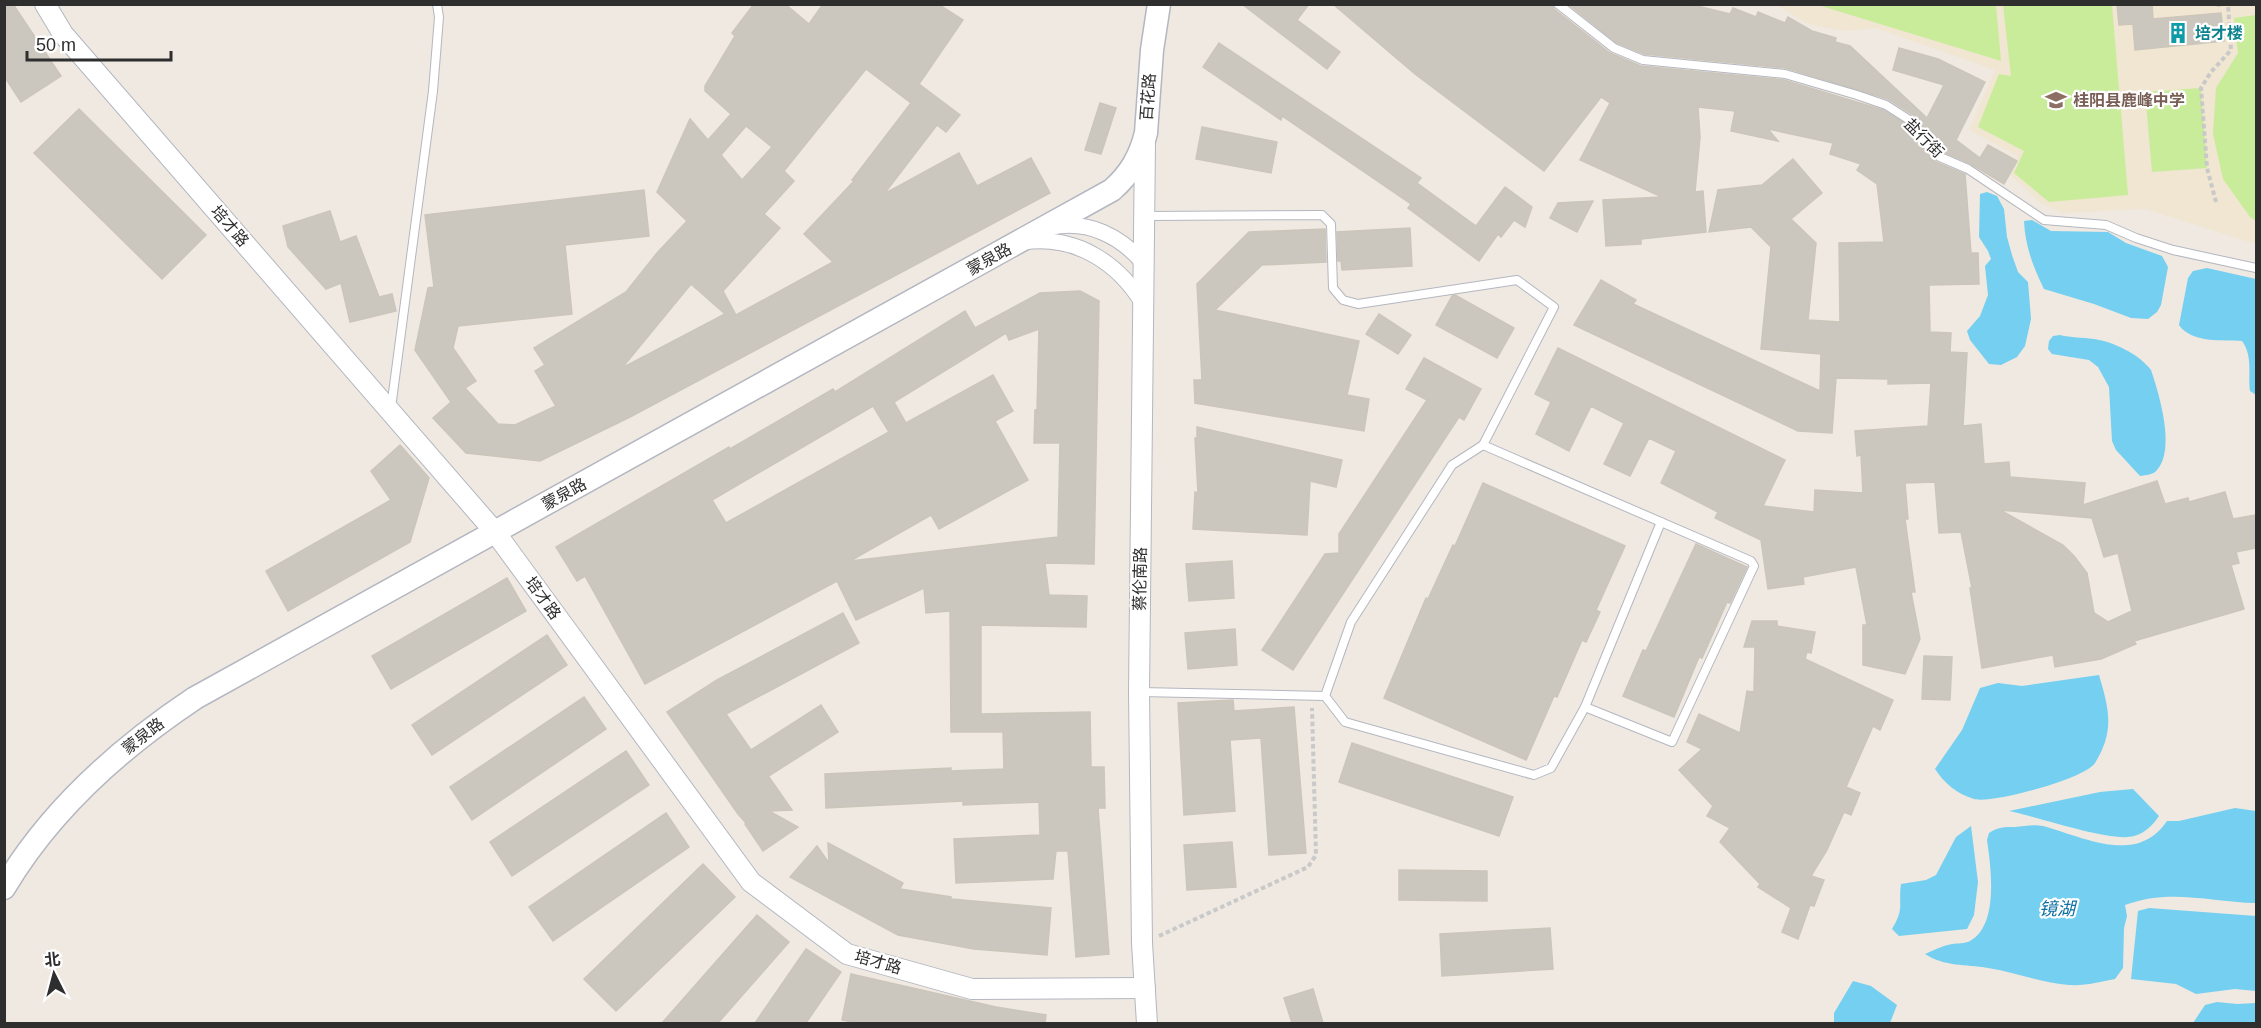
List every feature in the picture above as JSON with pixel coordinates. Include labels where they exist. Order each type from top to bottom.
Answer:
[{"type":"main road","name":"百花路","points":[[1143,4],[1146,133]]},
{"type":"main road","name":"百花路","points":[[1146,133],[1152,50],[1159,4]]},
{"type":"main road","name":"蒙泉路","points":[[4,888],[28,853],[75,796],[110,762],[163,720],[220,684],[1100,198],[1123,180],[1138,157],[1146,133]]},
{"type":"street","name":"培才路","points":[[45,4],[63,34],[495,532],[751,882],[847,954],[972,989],[1145,988]]},
{"type":"street","name":"蔡伦南路","points":[[1146,133],[1139,692],[1142,943],[1147,1023]]},
{"type":"street","points":[[1045,228],[1073,225],[1101,231],[1125,244],[1144,264]]},
{"type":"street","points":[[1018,243],[1048,241],[1076,246],[1090,252],[1121,274],[1136,291],[1143,304]]},
{"type":"lane","points":[[391,411],[433,91],[439,17],[437,4]]},
{"type":"lane","name":"盐行街","points":[[1557,4],[1614,48],[1643,60],[1785,74],[1886,105],[1911,121],[1924,142],[1940,157],[1968,170],[2044,220],[2106,225],[2173,250],[2256,268]]},
{"type":"lane","points":[[1145,216],[1322,215],[1331,225],[1333,288],[1343,300],[1358,304],[1517,280],[1554,307],[1484,445],[1452,465],[1351,622],[1325,696]]},
{"type":"lane","points":[[1484,445],[1751,561],[1754,566],[1672,742],[1585,707]]},
{"type":"lane","points":[[1325,696],[1345,722],[1534,775],[1551,768],[1585,707],[1661,522]]},
{"type":"lane","points":[[1139,692],[1325,696]]},
{"type":"path","points":[[2216,202],[2207,168],[2201,88],[2211,72],[2231,50],[2226,4],[2217,5]]},
{"type":"path","points":[[1142,943],[1308,867],[1316,855],[1311,696]]},
{"type":"shaded area","points":[[1776,5],[2256,5],[2256,244],[2145,209],[2064,213],[2042,204],[2010,175],[2018,156],[1969,130],[1995,70],[1876,28],[1845,31],[1809,24]]},
{"type":"green space","points":[[1818,5],[1996,5],[2001,61]]},
{"type":"green space","name":"桂阳县鹿峰中学","points":[[2003,5],[2112,5],[2128,195],[2049,202],[2014,173],[2024,151],[1978,127],[1999,74],[2011,76]]},
{"type":"green space","points":[[2256,15],[2256,221],[2250,217],[2223,179],[2213,134],[2216,88],[2238,53],[2234,18]]},
{"type":"green space","points":[[2201,88],[2207,168],[2152,172],[2145,92]]},
{"type":"water","points":[[1987,192],[1997,196],[2004,209],[2007,237],[2012,255],[2018,272],[2028,282],[2031,319],[2025,346],[2017,357],[2001,365],[1989,364],[1970,340],[1967,331],[1980,316],[1988,295],[1985,266],[1991,259],[1979,237],[1980,194]]},
{"type":"water","points":[[2032,220],[2051,231],[2108,232],[2126,243],[2162,256],[2168,267],[2161,305],[2157,312],[2148,319],[2131,318],[2044,289],[2033,264],[2026,239],[2024,221]]},
{"type":"water","points":[[2207,268],[2256,279],[2256,395],[2250,391],[2249,359],[2242,341],[2199,338],[2184,331],[2179,325],[2188,278],[2193,271]]},
{"type":"water","points":[[2053,336],[2094,339],[2118,346],[2140,359],[2151,370],[2166,435],[2163,461],[2155,472],[2140,476],[2116,450],[2112,441],[2109,387],[2098,367],[2089,360],[2052,354],[2048,349],[2049,341]]},
{"type":"water","points":[[2099,675],[2107,709],[2108,730],[2095,763],[2088,769],[2037,789],[1984,800],[1968,797],[1957,791],[1942,779],[1935,769],[1962,730],[1980,688],[1998,683],[2022,686]]},
{"type":"water","points":[[2133,789],[2159,816],[2142,833],[2134,836],[2109,836],[2009,811],[2100,792]]},
{"type":"water","name":"镜湖","points":[[2235,808],[2256,811],[2256,903],[2190,897],[2158,897],[2125,905],[2127,916],[2124,928],[2123,968],[2115,979],[2081,985],[2059,984],[1998,970],[1948,963],[1925,954],[1952,944],[1966,943],[1979,933],[1985,922],[1991,895],[1987,840],[1989,833],[1995,830],[2004,827],[2040,825],[2092,841],[2125,845],[2141,842],[2155,835],[2167,821],[2179,821]]},
{"type":"water","points":[[1971,826],[1978,882],[1974,915],[1967,929],[1899,936],[1892,929],[1900,911],[1901,884],[1926,880],[1936,875],[1956,837]]},
{"type":"water","points":[[2149,908],[2256,916],[2256,991],[2235,989],[2196,994],[2176,984],[2131,979],[2138,911]]},
{"type":"water","points":[[1853,981],[1871,986],[1897,1005],[1890,1023],[1834,1023],[1834,1013]]},
{"type":"water","points":[[2217,1002],[2256,1003],[2256,1023],[2193,1023],[2205,1005]]},
{"type":"building","points":[[4,4],[13,4],[61,76],[21,102],[4,76]]},
{"type":"building","points":[[754,4],[785,4],[809,24],[823,4],[938,4],[963,20],[919,84],[960,115],[946,132],[937,125],[884,194],[959,153],[977,186],[1031,158],[1050,193],[630,417],[540,461],[466,453],[433,418],[451,402],[415,350],[428,288],[434,287],[425,215],[644,190],[649,236],[565,245],[572,314],[458,326],[453,348],[476,381],[465,388],[498,424],[515,425],[556,406],[535,371],[545,365],[534,348],[626,292],[657,253],[687,221],[657,192],[690,119],[708,140],[731,114],[705,91],[705,86],[735,36],[732,33]],"holes":[[[866,69],[911,103],[852,180],[854,181],[804,234],[833,262],[736,315],[723,291],[780,228],[764,214],[794,181],[784,171]],[[746,126],[772,147],[742,180],[721,155]],[[691,284],[725,314],[622,368]]]},
{"type":"building","points":[[1242,4],[1309,4],[1297,20],[1340,52],[1327,69]]},
{"type":"building","points":[[1333,4],[1552,4],[1554,9],[1610,53],[1641,66],[1784,80],[1883,110],[1907,125],[1919,145],[1936,162],[1965,174],[1971,253],[1978,253],[1979,284],[1929,285],[1930,332],[1951,333],[1950,352],[1967,353],[1963,426],[1981,424],[1984,464],[2009,462],[2010,477],[2085,483],[2083,505],[2157,481],[2165,504],[2188,498],[2189,502],[2225,492],[2233,519],[2256,515],[2256,548],[2236,552],[2239,563],[2231,565],[2244,609],[2134,641],[2136,644],[2101,659],[2055,667],[2053,655],[1982,668],[1970,588],[1972,588],[1961,532],[1939,533],[1935,482],[1905,483],[1908,519],[1905,519],[1915,592],[1911,592],[1920,639],[1905,674],[1863,665],[1863,625],[1867,625],[1856,567],[1803,577],[1804,584],[1768,589],[1761,540],[1715,518],[1718,512],[1661,483],[1676,451],[1649,438],[1630,476],[1604,464],[1624,423],[1591,406],[1569,451],[1536,434],[1551,402],[1535,394],[1558,348],[1785,460],[1763,506],[1814,512],[1815,490],[1863,493],[1861,455],[1857,456],[1855,431],[1928,426],[1931,383],[1888,384],[1888,379],[1836,378],[1832,433],[1798,431],[1574,325],[1601,280],[1636,300],[1633,304],[1820,391],[1821,354],[1761,349],[1771,247],[1751,227],[1709,232],[1718,190],[1762,185],[1793,159],[1822,193],[1791,219],[1816,243],[1808,320],[1840,322],[1839,243],[1884,242],[1877,184],[1857,170],[1861,164],[1830,154],[1833,143],[1768,129],[1778,141],[1731,131],[1735,111],[1698,107],[1700,137],[1695,192],[1703,191],[1706,232],[1641,239],[1641,244],[1606,246],[1603,200],[1662,197],[1580,160],[1610,103],[1601,97],[1544,171],[1415,74]],"holes":[[[2000,510],[2092,518],[2104,557],[2118,553],[2132,611],[2108,622],[2094,613],[2087,573],[2074,556],[2063,545]]]},
{"type":"building","points":[[1568,4],[1689,4],[1730,14],[1733,8],[1756,17],[1758,12],[1785,23],[1788,17],[1812,31],[1836,38],[1835,42],[1850,46],[1927,118],[1944,85],[1893,70],[1899,48],[1938,59],[1985,82],[1956,140],[1980,158],[1988,145],[2017,161],[2004,184],[1971,164],[1943,152],[1929,138],[1915,116],[1888,99],[1786,68],[1644,54],[1617,43]]},
{"type":"building","name":"培才楼","points":[[2117,4],[2152,4],[2153,19],[2221,13],[2224,41],[2135,50],[2133,24],[2119,25]]},
{"type":"building","points":[[1219,43],[1421,178],[1417,183],[1476,226],[1505,187],[1532,207],[1525,227],[1514,220],[1501,237],[1498,234],[1479,261],[1408,208],[1411,204],[1282,116],[1281,120],[1203,67]]},
{"type":"building","points":[[1100,103],[1116,108],[1101,154],[1085,150]]},
{"type":"building","points":[[79,109],[206,235],[162,279],[34,153]]},
{"type":"building","points":[[1202,127],[1277,142],[1271,173],[1196,159]]},
{"type":"building","points":[[1593,201],[1577,232],[1550,218],[1558,203]]},
{"type":"building","points":[[330,211],[340,242],[356,236],[379,297],[392,294],[396,311],[350,322],[341,283],[326,289],[288,247],[283,226]]},
{"type":"building","points":[[1410,228],[1412,266],[1342,270],[1341,261],[1338,261],[1337,232]]},
{"type":"building","points":[[1325,229],[1326,262],[1262,265],[1215,310],[1359,341],[1347,395],[1369,399],[1364,431],[1195,403],[1194,380],[1202,380],[1197,284],[1249,232]]},
{"type":"building","points":[[1080,291],[1099,301],[1094,564],[1045,563],[1049,595],[1087,596],[1086,627],[981,625],[981,714],[1090,712],[1091,767],[1104,767],[1105,808],[1098,808],[1109,954],[1076,957],[1068,851],[1056,851],[1053,879],[956,883],[954,839],[1040,835],[1039,802],[963,805],[963,801],[826,808],[825,774],[951,768],[951,771],[1004,769],[1003,732],[951,732],[950,611],[926,613],[924,588],[856,620],[837,581],[645,684],[585,576],[577,581],[556,547],[833,389],[835,392],[965,311],[975,328],[1040,293]],"holes":[[[1039,329],[1034,443],[1060,443],[1058,537],[850,561],[931,515],[939,529],[1028,480],[995,421],[1013,411],[993,375],[906,423],[894,402],[1006,333],[1009,340]],[[873,406],[889,432],[726,523],[712,500]]]},
{"type":"building","points":[[1455,295],[1514,328],[1497,358],[1436,325],[1452,296]]},
{"type":"building","points":[[1379,314],[1411,335],[1398,354],[1366,334]]},
{"type":"building","points":[[1424,358],[1481,389],[1464,420],[1459,417],[1293,670],[1262,650],[1325,554],[1339,553],[1339,534],[1427,400],[1406,389]]},
{"type":"building","points":[[1197,427],[1342,460],[1336,487],[1310,481],[1307,535],[1193,529],[1195,492],[1198,493],[1195,438],[1197,438]]},
{"type":"building","points":[[400,445],[429,478],[410,542],[288,611],[266,571],[391,500],[371,471]]},
{"type":"building","points":[[1483,483],[1625,546],[1596,610],[1600,612],[1586,642],[1582,640],[1557,697],[1554,696],[1526,760],[1384,698],[1426,598],[1428,599],[1453,545],[1455,546]]},
{"type":"building","points":[[1696,544],[1747,567],[1730,603],[1727,602],[1702,658],[1699,657],[1674,717],[1623,696],[1643,650],[1646,651]]},
{"type":"building","points":[[1232,561],[1234,598],[1189,601],[1186,564]]},
{"type":"building","points":[[507,578],[526,611],[391,689],[372,656]]},
{"type":"building","points":[[843,613],[859,643],[726,714],[751,750],[821,705],[838,732],[767,777],[792,810],[769,811],[798,827],[763,851],[746,823],[667,712],[717,680]]},
{"type":"building","points":[[1752,621],[1777,621],[1777,626],[1815,632],[1811,653],[1807,652],[1805,659],[1893,700],[1880,730],[1873,726],[1846,787],[1860,793],[1851,815],[1844,812],[1827,850],[1811,876],[1824,880],[1814,906],[1810,905],[1798,939],[1782,932],[1791,908],[1758,887],[1760,884],[1720,842],[1730,828],[1707,816],[1713,806],[1679,770],[1702,749],[1687,742],[1699,714],[1740,733],[1747,691],[1754,692],[1755,647],[1744,647]]},
{"type":"building","points":[[1235,629],[1237,665],[1188,669],[1185,633]]},
{"type":"building","points":[[547,635],[567,665],[432,755],[412,725]]},
{"type":"building","points":[[1924,656],[1952,657],[1950,700],[1922,699]]},
{"type":"building","points":[[584,697],[606,729],[472,820],[450,787]]},
{"type":"building","points":[[1233,700],[1234,711],[1294,707],[1306,853],[1269,855],[1261,738],[1230,740],[1235,811],[1184,815],[1178,703]]},
{"type":"building","points":[[1352,743],[1513,797],[1499,836],[1339,782]]},
{"type":"building","points":[[626,751],[649,785],[512,876],[490,842]]},
{"type":"building","points":[[666,813],[689,847],[553,941],[529,907]]},
{"type":"building","points":[[1232,842],[1236,887],[1187,890],[1184,845]]},
{"type":"building","points":[[828,843],[903,883],[900,889],[951,897],[951,899],[1051,908],[1047,955],[974,949],[898,935],[790,877],[817,846],[829,863]]},
{"type":"building","points":[[703,864],[735,897],[616,1011],[584,979]]},
{"type":"building","points":[[1399,870],[1487,871],[1487,901],[1399,900]]},
{"type":"building","points":[[757,915],[789,942],[718,1023],[662,1023]]},
{"type":"building","points":[[1550,928],[1553,969],[1442,976],[1440,934]]},
{"type":"building","points":[[806,949],[841,972],[806,1023],[755,1023]]},
{"type":"building","points":[[851,974],[996,1007],[1046,1015],[1045,1023],[856,1023],[842,1020]]},
{"type":"building","points":[[1313,989],[1323,1023],[1292,1023],[1284,998]]},
{"type":"place","name":"培才楼","points":[[2178,33]]},
{"type":"place","name":"桂阳县鹿峰中学","points":[[2056,100]]}]
